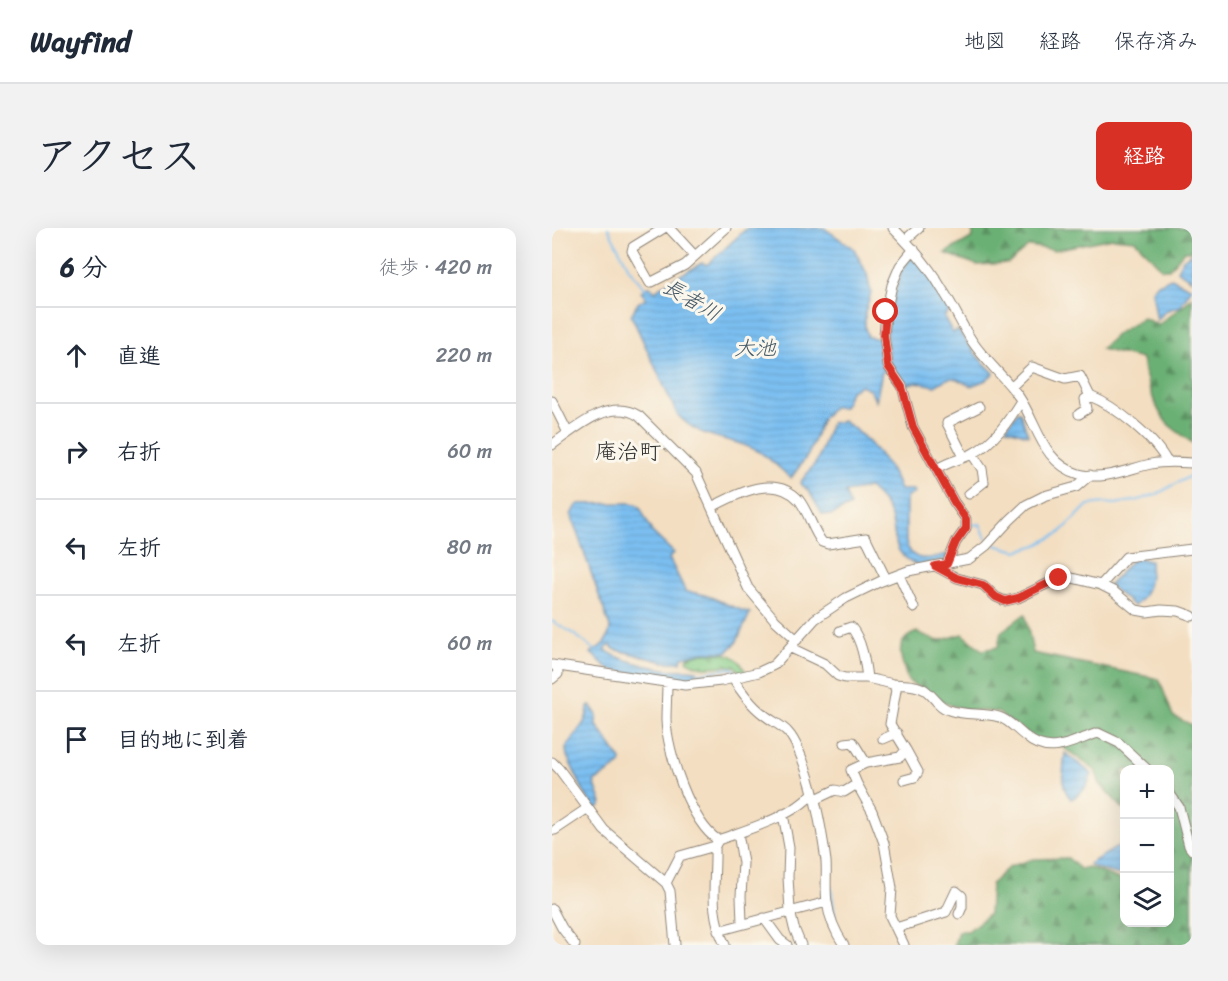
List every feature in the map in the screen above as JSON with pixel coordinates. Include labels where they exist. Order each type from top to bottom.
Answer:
[{"type":"street","points":[[695,256],[667,228],[633,247],[632,251],[650,283],[685,265],[695,256],[726,228]]},
{"type":"street","points":[[894,228],[914,249],[942,288],[973,342],[1021,401],[1048,453],[1057,463],[1078,474],[1090,475],[1111,474],[1167,462],[1192,463]]},
{"type":"street","points":[[905,240],[919,228]]},
{"type":"street","points":[[914,249],[900,266],[892,285],[884,335],[888,366],[902,387],[913,427],[954,502],[966,519],[966,528],[956,542],[947,564]]},
{"type":"street","points":[[1011,387],[1032,367],[1065,379],[1080,376],[1090,396],[1100,400],[1137,428],[1163,454],[1167,462]]},
{"type":"street","points":[[1079,414],[1087,409],[1085,399],[1090,396]]},
{"type":"street","points":[[552,400],[568,433]]},
{"type":"street","points":[[937,469],[948,462],[968,455],[998,433],[1021,401]]},
{"type":"street","points":[[969,494],[984,482],[982,469],[968,455],[946,423],[979,407]]},
{"type":"street","points":[[552,446],[568,433],[602,413],[613,410],[631,411],[639,416],[696,473],[748,588],[794,644],[825,664],[838,676],[915,686],[924,690],[938,704],[949,710],[1002,717],[1034,743],[1044,746],[1072,744],[1098,734],[1119,743],[1143,765]]},
{"type":"street","points":[[552,679],[558,674],[555,665],[667,683],[699,684],[733,679],[768,669],[794,644],[815,619],[827,610],[864,588],[899,574],[959,562],[977,554],[1026,505],[1044,496],[1076,487],[1090,475]]},
{"type":"street","points":[[712,507],[750,489],[786,490],[799,500],[822,542],[828,544],[866,538],[886,579]]},
{"type":"street","points":[[1101,585],[1126,557],[1192,549]]},
{"type":"street","points":[[935,566],[957,578],[983,585],[996,597],[1005,601],[1018,598],[1059,578],[1072,578],[1101,585],[1113,591],[1136,610],[1178,611],[1192,616]]},
{"type":"street","points":[[899,574],[914,608]]},
{"type":"street","points":[[840,631],[851,627],[855,632],[865,663],[867,678]]},
{"type":"street","points":[[733,679],[750,702],[764,715],[783,726],[791,735],[799,752],[813,797],[826,860],[827,902],[834,927],[844,945]]},
{"type":"street","points":[[667,683],[666,721],[670,751],[696,816],[717,843],[714,908],[718,931],[725,945]]},
{"type":"street","points":[[893,684],[896,690],[890,724],[918,772],[915,777],[904,780]]},
{"type":"street","points":[[884,739],[897,733]]},
{"type":"street","points":[[844,743],[853,742],[866,763]]},
{"type":"street","points":[[904,945],[890,916],[892,888],[884,843],[872,810],[851,770],[866,763],[900,757],[906,750]]},
{"type":"street","points":[[552,762],[604,830],[666,883],[670,891],[675,945]]},
{"type":"street","points":[[666,883],[680,856],[717,843],[783,814],[813,797],[835,790],[844,792],[857,784]]},
{"type":"street","points":[[1174,800],[1179,807],[1192,850]]},
{"type":"street","points":[[555,830],[588,808]]},
{"type":"street","points":[[783,814],[789,847],[790,911],[801,945]]},
{"type":"street","points":[[738,833],[743,863],[742,923]]},
{"type":"street","points":[[896,928],[946,912],[956,891],[962,896],[962,907],[959,914]]},
{"type":"street","points":[[718,931],[827,902]]},
{"type":"street","points":[[552,909],[562,928],[575,945]]},
{"type":"street","points":[[764,918],[780,940],[787,945]]},
{"type":"green space","points":[[972,228],[1192,228],[1192,251],[1184,251],[1169,269],[1162,269],[1135,240],[1112,238],[1054,250],[1029,246],[1008,263],[977,265],[945,253],[973,237]]},
{"type":"green space","points":[[1192,297],[1192,443],[1169,425],[1159,411],[1148,385],[1142,359],[1101,349],[1118,333],[1143,318],[1159,325]]},
{"type":"green space","points":[[1025,614],[1033,653],[1159,679],[1173,716],[1192,725],[1192,945],[954,945],[958,931],[968,931],[989,914],[991,884],[1009,867],[1033,859],[1068,858],[1080,869],[1088,867],[1120,880],[1120,927],[1174,927],[1174,765],[1120,765],[1120,806],[1100,784],[1095,770],[1057,743],[1034,738],[997,712],[965,710],[945,703],[908,681],[900,652],[901,646],[909,636],[917,632],[938,641],[963,634],[982,650],[998,647],[1001,632]]},
{"type":"green space","points":[[703,653],[734,657],[746,673],[741,674],[735,666],[704,667],[687,660],[688,657]]},
{"type":"water","name":"大池","points":[[747,228],[824,228],[854,249],[867,274],[871,293],[865,312],[865,328],[868,337],[881,339],[886,371],[882,372],[876,401],[870,390],[861,385],[850,391],[844,407],[833,407],[822,419],[808,455],[791,478],[758,451],[706,434],[686,423],[677,414],[631,315],[638,303],[646,298],[641,292],[650,286],[655,291],[702,263],[707,265]]},
{"type":"water","points":[[1192,253],[1192,280],[1177,270],[1183,259]]},
{"type":"water","points":[[911,257],[923,267],[937,289],[949,311],[944,317],[953,333],[958,330],[978,357],[994,373],[986,380],[971,386],[953,378],[935,386],[917,382],[905,385],[890,365],[887,344],[888,319],[901,271]]},
{"type":"water","points":[[1171,278],[1192,288],[1180,306],[1165,311],[1157,321],[1152,291],[1158,284]]},
{"type":"water","points":[[1020,412],[1028,435],[1006,428]]},
{"type":"water","points":[[843,421],[861,434],[877,451],[900,490],[914,490],[915,493],[906,497],[906,543],[909,550],[913,555],[923,558],[948,554],[946,559],[919,566],[902,554],[896,542],[888,510],[869,488],[845,492],[850,506],[831,515],[822,514],[809,491],[800,483],[817,461],[831,423]]},
{"type":"water","points":[[629,503],[640,507],[652,532],[674,553],[669,558],[686,592],[702,594],[750,613],[736,643],[727,652],[703,652],[682,657],[681,662],[664,662],[614,649],[610,645],[605,649],[616,656],[642,664],[668,670],[697,671],[695,678],[679,679],[610,670],[591,653],[604,643],[610,627],[571,515],[579,504]]},
{"type":"water","points":[[1139,558],[1150,561],[1150,574],[1146,592],[1134,606],[1109,585],[1132,560]]},
{"type":"water","points":[[590,705],[597,715],[596,724],[621,760],[620,765],[594,782],[602,803],[596,810],[585,794],[567,756],[566,749],[583,724]]},
{"type":"water","points":[[1065,753],[1092,774],[1084,789],[1071,799],[1064,783]]},
{"type":"water","points":[[1120,845],[1120,874],[1089,864]]},
{"type":"waterway","name":"長者川","points":[[608,228],[630,270],[647,291]]},
{"type":"waterway","points":[[995,545],[1017,551],[1037,545],[1060,533],[1088,505],[1139,500],[1157,494],[1192,475]]},
{"type":"waterway","points":[[969,528],[980,524],[986,538]]},
{"type":"waterway","points":[[552,621],[596,651]]},
{"type":"waterway","points":[[696,674],[732,668],[737,674]]},
{"type":"waterway","points":[[771,714],[786,725]]},
{"type":"waterway","points":[[831,887],[835,917]]},
{"type":"district","name":"庵治町","points":[[628,451]]},
{"type":"route","points":[[886,312],[884,335],[888,366],[908,400],[913,427],[954,502],[966,519],[966,528],[956,542],[947,564],[935,566],[957,578],[983,585],[996,597],[1005,601],[1018,598],[1059,578]]}]
